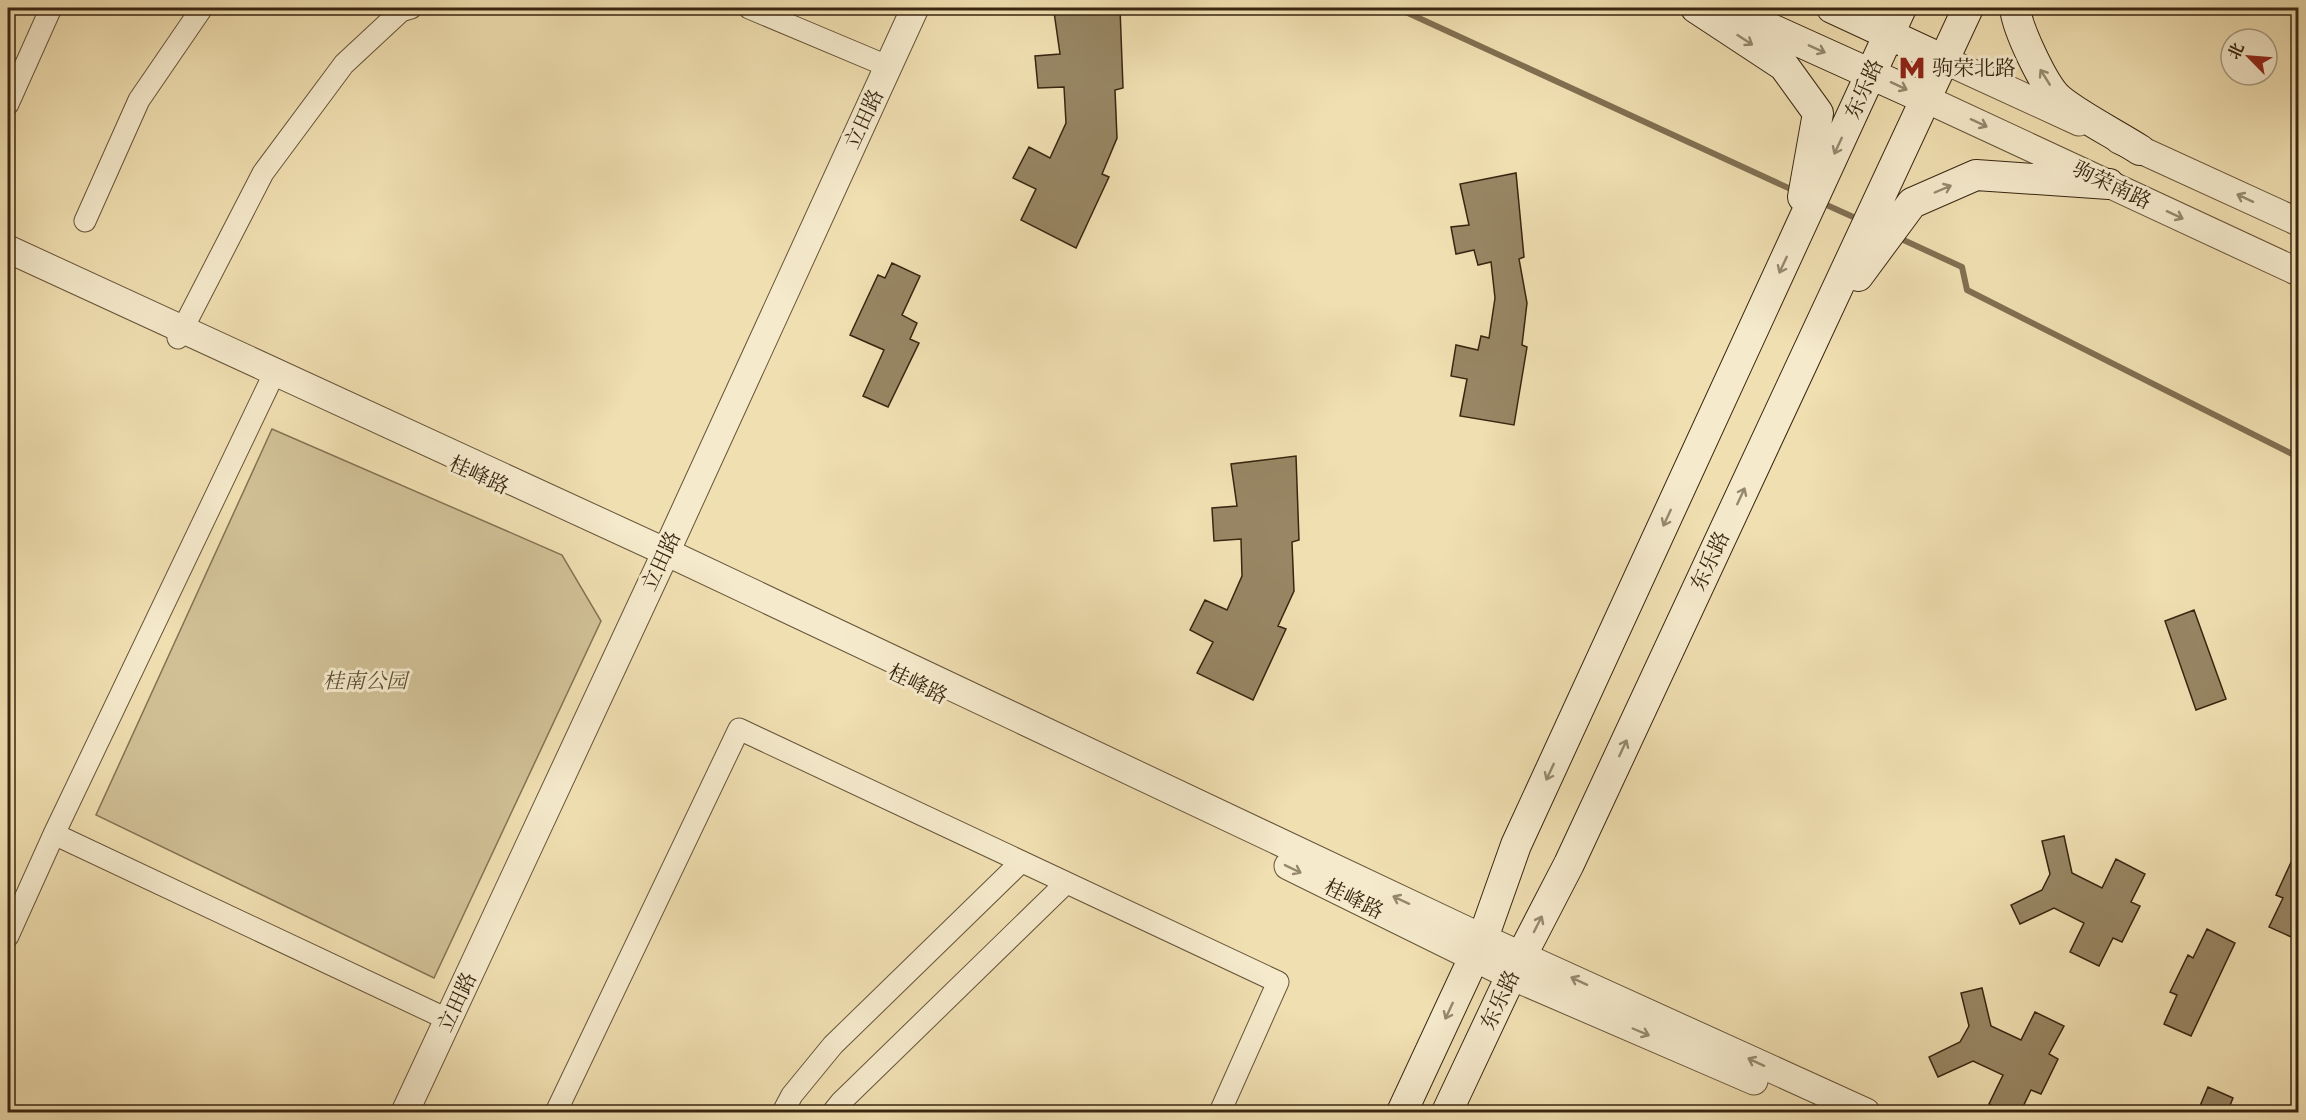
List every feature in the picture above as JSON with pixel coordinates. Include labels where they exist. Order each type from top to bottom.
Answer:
[{"type":"main road","points":[[1696,8],[1784,66],[1818,113],[1806,205]]},
{"type":"main road","points":[[1725,8],[1926,99]]},
{"type":"main road","points":[[1832,8],[1895,21],[1944,60]]},
{"type":"main road","name":"东乐路","points":[[1447,1113],[1516,965],[1569,864],[1808,352],[1878,229],[1926,99],[1968,8]]},
{"type":"main road","points":[[2015,8],[2016,18],[2034,60],[2058,99],[2140,150]]},
{"type":"main road","name":"东乐路","points":[[1402,1113],[1478,948],[1516,845],[1806,205],[1895,21]]},
{"type":"main road","points":[[1878,229],[1912,203],[1976,175],[2109,184]]},
{"type":"street","points":[[8,104],[51,8]]},
{"type":"street","points":[[85,221],[139,100],[202,8]]},
{"type":"street","points":[[749,8],[888,66]]},
{"type":"street","name":"立田路","points":[[405,1113],[915,8]]},
{"type":"street","points":[[180,334],[262,173],[344,64],[402,9]]},
{"type":"street","name":"驹荣南路","points":[[1944,60],[2298,222]]},
{"type":"street","name":"驹荣南路","points":[[1926,99],[2298,272]]},
{"type":"street","points":[[8,249],[180,334],[664,555]]},
{"type":"street","name":"桂峰路","points":[[8,259],[180,334],[271,380],[664,555],[1478,948],[1827,1113]]},
{"type":"street","points":[[8,936],[54,834],[271,380]]},
{"type":"street","points":[[556,1113],[739,729],[1278,982],[1220,1113]]},
{"type":"street","points":[[54,834],[449,1020]]},
{"type":"street","points":[[783,1113],[792,1095],[833,1045],[1021,862]]},
{"type":"street","points":[[833,1113],[841,1102],[1066,883]]},
{"type":"street","points":[[1516,965],[1866,1113]]},
{"type":"green space","name":"桂南公园","points":[[272,429],[562,555],[601,621],[434,978],[96,815]]},
{"type":"building","points":[[1086,8],[1120,8],[1123,88],[1115,90],[1117,138],[1102,174],[1109,177],[1076,248],[1021,220],[1036,189],[1013,178],[1029,147],[1050,158],[1066,123],[1064,87],[1038,88],[1035,56],[1060,54],[1054,12]]},
{"type":"building","points":[[1516,173],[1524,257],[1519,259],[1527,303],[1522,345],[1527,347],[1514,425],[1460,416],[1467,379],[1451,376],[1456,345],[1478,350],[1481,336],[1489,338],[1495,298],[1491,262],[1478,265],[1474,250],[1456,254],[1451,227],[1469,225],[1460,184]]},
{"type":"building","points":[[892,263],[920,276],[902,315],[917,323],[910,339],[919,343],[888,407],[863,396],[884,350],[850,335],[878,275],[885,278]]},
{"type":"building","points":[[1296,456],[1299,540],[1292,542],[1294,591],[1278,626],[1286,629],[1253,700],[1197,673],[1213,642],[1190,630],[1205,600],[1227,610],[1242,576],[1241,539],[1214,541],[1212,508],[1237,506],[1231,464]]},
{"type":"building","points":[[2194,610],[2226,699],[2196,710],[2165,621]]},
{"type":"building","points":[[2064,836],[2072,873],[2102,888],[2116,859],[2145,874],[2131,902],[2140,906],[2122,942],[2113,938],[2099,966],[2070,952],[2084,923],[2054,908],[2020,924],[2011,905],[2042,890],[2050,874],[2042,841]]},
{"type":"building","points":[[2298,847],[2298,940],[2269,927],[2283,898],[2276,895]]},
{"type":"building","points":[[2207,929],[2235,943],[2191,1036],[2164,1024],[2177,995],[2170,992],[2188,955],[2193,958]]},
{"type":"building","points":[[1982,988],[1991,1026],[2021,1040],[2035,1012],[2064,1026],[2049,1054],[2058,1059],[2041,1094],[2031,1090],[2020,1113],[2006,1113],[1989,1104],[2003,1075],[1973,1061],[1938,1077],[1929,1057],[1960,1042],[1969,1026],[1961,993]]},
{"type":"building","points":[[2208,1087],[2233,1098],[2227,1113],[2197,1113]]},
{"type":"waterway","points":[[1397,8],[1795,191]]},
{"type":"waterway","points":[[1820,202],[1860,220]]},
{"type":"waterway","points":[[1897,237],[1962,267],[1967,290],[2298,457]]},
{"type":"place","name":"驹荣北路","points":[[1912,68]]}]
